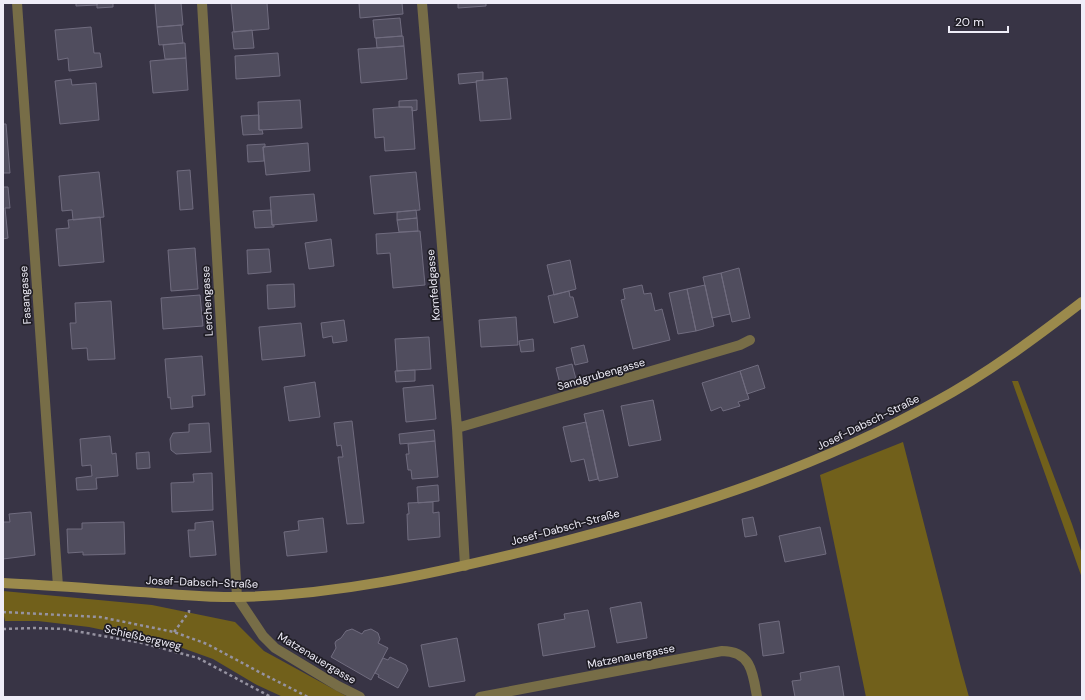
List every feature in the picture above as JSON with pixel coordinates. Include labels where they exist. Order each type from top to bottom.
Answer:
[{"type":"main road","name":"Josef-Dabsch-Straße","points":[[3,583],[192,596],[237,597],[287,595],[337,590],[382,583],[464,566],[554,544],[666,512],[767,479],[840,450],[911,416],[962,387],[1006,358],[1082,302]]},
{"type":"street","name":"Fasangasse","points":[[17,3],[58,586]]},
{"type":"street","name":"Lerchengasse","points":[[202,3],[237,597]]},
{"type":"street","name":"Kornfeldgasse","points":[[422,3],[457,428],[464,566]]},
{"type":"street","name":"Sandgrubengasse","points":[[457,428],[740,345],[750,340]]},
{"type":"street","name":"Matzenauergasse","points":[[237,597],[263,636],[274,648],[338,686],[360,697]]},
{"type":"street","name":"Matzenauergasse","points":[[480,697],[722,651],[731,651],[740,654],[746,660],[754,678],[757,697]]},
{"type":"path","points":[[174,632],[189,612],[192,596]]},
{"type":"path","points":[[3,612],[100,617],[174,632],[207,644],[308,697]]},
{"type":"path","name":"Schießbergweg","points":[[3,629],[64,629],[142,644],[198,658],[271,697]]},
{"type":"shaded area","points":[[1012,381],[1018,381],[1072,524],[1082,554],[1082,578]]},
{"type":"shaded area","points":[[903,442],[969,697],[866,697],[820,475]]},
{"type":"shaded area","points":[[3,591],[152,605],[235,622],[264,651],[348,697],[283,697],[257,685],[213,659],[174,645],[89,627],[38,621],[5,621],[3,611]]},
{"type":"building","points":[[76,3],[97,3],[97,5],[76,6]]},
{"type":"building","points":[[97,3],[113,3],[113,7],[97,8]]},
{"type":"building","points":[[155,3],[181,3],[183,25],[157,27]]},
{"type":"building","points":[[231,3],[267,3],[269,29],[234,32]]},
{"type":"building","points":[[359,3],[402,3],[403,14],[360,18]]},
{"type":"building","points":[[458,3],[486,3],[486,6],[458,8]]},
{"type":"building","points":[[400,18],[402,36],[375,38],[373,20]]},
{"type":"building","points":[[181,25],[183,43],[159,45],[157,27]]},
{"type":"building","points":[[91,27],[94,53],[100,53],[102,67],[69,71],[68,58],[58,60],[55,30]]},
{"type":"building","points":[[252,30],[254,48],[234,49],[232,32]]},
{"type":"building","points":[[403,36],[404,46],[377,48],[376,38]]},
{"type":"building","points":[[185,43],[186,58],[165,59],[163,45]]},
{"type":"building","points":[[404,46],[407,79],[361,83],[358,49]]},
{"type":"building","points":[[278,53],[280,76],[236,79],[235,56]]},
{"type":"building","points":[[186,58],[188,90],[153,93],[150,61]]},
{"type":"building","points":[[483,72],[483,80],[459,84],[458,74]]},
{"type":"building","points":[[507,78],[511,119],[480,121],[476,81]]},
{"type":"building","points":[[71,79],[72,85],[96,83],[99,120],[60,124],[55,81]]},
{"type":"building","points":[[300,100],[302,128],[259,130],[258,102]]},
{"type":"building","points":[[417,100],[417,110],[412,111],[412,107],[399,107],[399,101]]},
{"type":"building","points":[[412,107],[415,149],[385,151],[384,137],[375,138],[373,109]]},
{"type":"building","points":[[259,115],[259,130],[262,130],[263,134],[243,135],[241,116]]},
{"type":"building","points":[[3,124],[6,124],[10,173],[3,173]]},
{"type":"building","points":[[308,143],[310,171],[266,175],[263,147]]},
{"type":"building","points":[[265,144],[265,147],[263,147],[264,161],[248,162],[247,145]]},
{"type":"building","points":[[190,170],[193,209],[180,210],[177,171]]},
{"type":"building","points":[[99,172],[104,217],[73,220],[72,210],[62,211],[59,176]]},
{"type":"building","points":[[416,172],[420,210],[374,214],[370,176]]},
{"type":"building","points":[[3,187],[8,187],[10,208],[5,208],[8,238],[3,239]]},
{"type":"building","points":[[314,194],[317,221],[272,225],[270,197]]},
{"type":"building","points":[[271,210],[272,225],[274,225],[274,227],[255,228],[253,211]]},
{"type":"building","points":[[416,210],[417,218],[397,220],[397,212]]},
{"type":"building","points":[[100,217],[104,262],[59,266],[56,229],[69,228],[68,220]]},
{"type":"building","points":[[417,218],[418,231],[399,232],[397,220]]},
{"type":"building","points":[[420,231],[425,285],[393,288],[390,253],[377,254],[376,234]]},
{"type":"building","points":[[331,239],[334,266],[309,269],[305,243]]},
{"type":"building","points":[[195,248],[198,289],[171,291],[168,250]]},
{"type":"building","points":[[269,249],[271,272],[248,274],[247,250]]},
{"type":"building","points":[[570,260],[576,289],[554,295],[547,265]]},
{"type":"building","points":[[739,268],[750,318],[732,322],[721,273]]},
{"type":"building","points":[[721,273],[730,314],[712,318],[703,277]]},
{"type":"building","points":[[294,284],[295,307],[268,309],[267,285]]},
{"type":"building","points":[[642,285],[644,294],[651,293],[655,311],[662,309],[670,340],[633,349],[621,300],[625,299],[623,289]]},
{"type":"building","points":[[705,285],[714,326],[696,331],[687,289]]},
{"type":"building","points":[[687,289],[696,331],[678,334],[669,293]]},
{"type":"building","points":[[569,291],[570,297],[573,297],[578,317],[554,323],[548,296]]},
{"type":"building","points":[[200,295],[203,326],[163,329],[161,298]]},
{"type":"building","points":[[111,301],[115,359],[88,360],[87,348],[72,349],[70,323],[76,323],[75,303]]},
{"type":"building","points":[[516,317],[518,345],[481,347],[479,320]]},
{"type":"building","points":[[344,320],[347,341],[333,343],[332,336],[323,338],[321,323]]},
{"type":"building","points":[[301,323],[305,356],[262,360],[259,327]]},
{"type":"building","points":[[429,337],[431,369],[397,371],[395,339]]},
{"type":"building","points":[[533,339],[534,351],[521,352],[519,341]]},
{"type":"building","points":[[584,345],[588,362],[575,365],[571,348]]},
{"type":"building","points":[[202,356],[205,395],[192,396],[193,407],[171,409],[170,397],[168,398],[165,359]]},
{"type":"building","points":[[572,364],[576,379],[560,384],[556,368]]},
{"type":"building","points":[[758,365],[765,388],[747,394],[740,371]]},
{"type":"building","points":[[415,370],[415,381],[396,382],[395,371]]},
{"type":"building","points":[[740,371],[749,399],[738,402],[740,406],[723,411],[721,407],[711,411],[702,383]]},
{"type":"building","points":[[315,382],[320,417],[289,421],[284,387]]},
{"type":"building","points":[[433,385],[436,419],[406,422],[403,388]]},
{"type":"building","points":[[653,400],[661,440],[629,446],[621,406]]},
{"type":"building","points":[[603,410],[618,477],[599,481],[584,414]]},
{"type":"building","points":[[352,421],[364,523],[347,524],[338,457],[343,457],[341,445],[337,446],[334,423]]},
{"type":"building","points":[[586,422],[598,479],[589,481],[584,459],[571,462],[563,427]]},
{"type":"building","points":[[209,423],[211,452],[176,454],[171,450],[170,439],[173,433],[189,432],[189,424]]},
{"type":"building","points":[[434,430],[435,441],[400,444],[399,434]]},
{"type":"building","points":[[110,436],[112,454],[116,453],[118,476],[96,478],[97,489],[77,490],[76,478],[92,476],[91,465],[82,466],[80,439]]},
{"type":"building","points":[[435,441],[438,477],[412,479],[411,470],[408,470],[406,454],[409,454],[408,444]]},
{"type":"building","points":[[149,452],[150,468],[137,469],[136,453]]},
{"type":"building","points":[[212,473],[213,510],[172,512],[171,483],[194,482],[193,474]]},
{"type":"building","points":[[438,485],[439,501],[418,503],[417,487]]},
{"type":"building","points":[[433,502],[433,513],[439,512],[440,537],[408,540],[408,503]]},
{"type":"building","points":[[31,512],[35,555],[3,559],[3,522],[10,522],[9,514]]},
{"type":"building","points":[[753,517],[757,535],[745,537],[742,519]]},
{"type":"building","points":[[323,518],[327,552],[287,556],[284,532],[299,530],[298,521]]},
{"type":"building","points":[[213,521],[216,555],[190,557],[188,530],[195,530],[195,523]]},
{"type":"building","points":[[124,522],[125,554],[83,555],[83,552],[68,553],[67,529],[82,529],[82,523]]},
{"type":"building","points":[[820,527],[826,554],[785,562],[779,536]]},
{"type":"building","points":[[641,602],[647,638],[617,643],[610,608]]},
{"type":"building","points":[[588,610],[595,647],[543,656],[538,624],[565,619],[564,614]]},
{"type":"building","points":[[779,621],[784,653],[763,656],[759,624]]},
{"type":"building","points":[[352,629],[362,634],[364,631],[371,629],[378,633],[380,639],[378,643],[388,648],[371,680],[331,657],[336,648],[336,641],[341,638],[346,631]]},
{"type":"building","points":[[457,638],[465,681],[429,687],[421,645]]},
{"type":"building","points":[[390,657],[406,665],[408,670],[398,688],[378,677],[379,675],[375,673],[383,658],[388,660]]},
{"type":"building","points":[[839,666],[844,697],[795,697],[792,681],[801,680],[800,673]]}]
